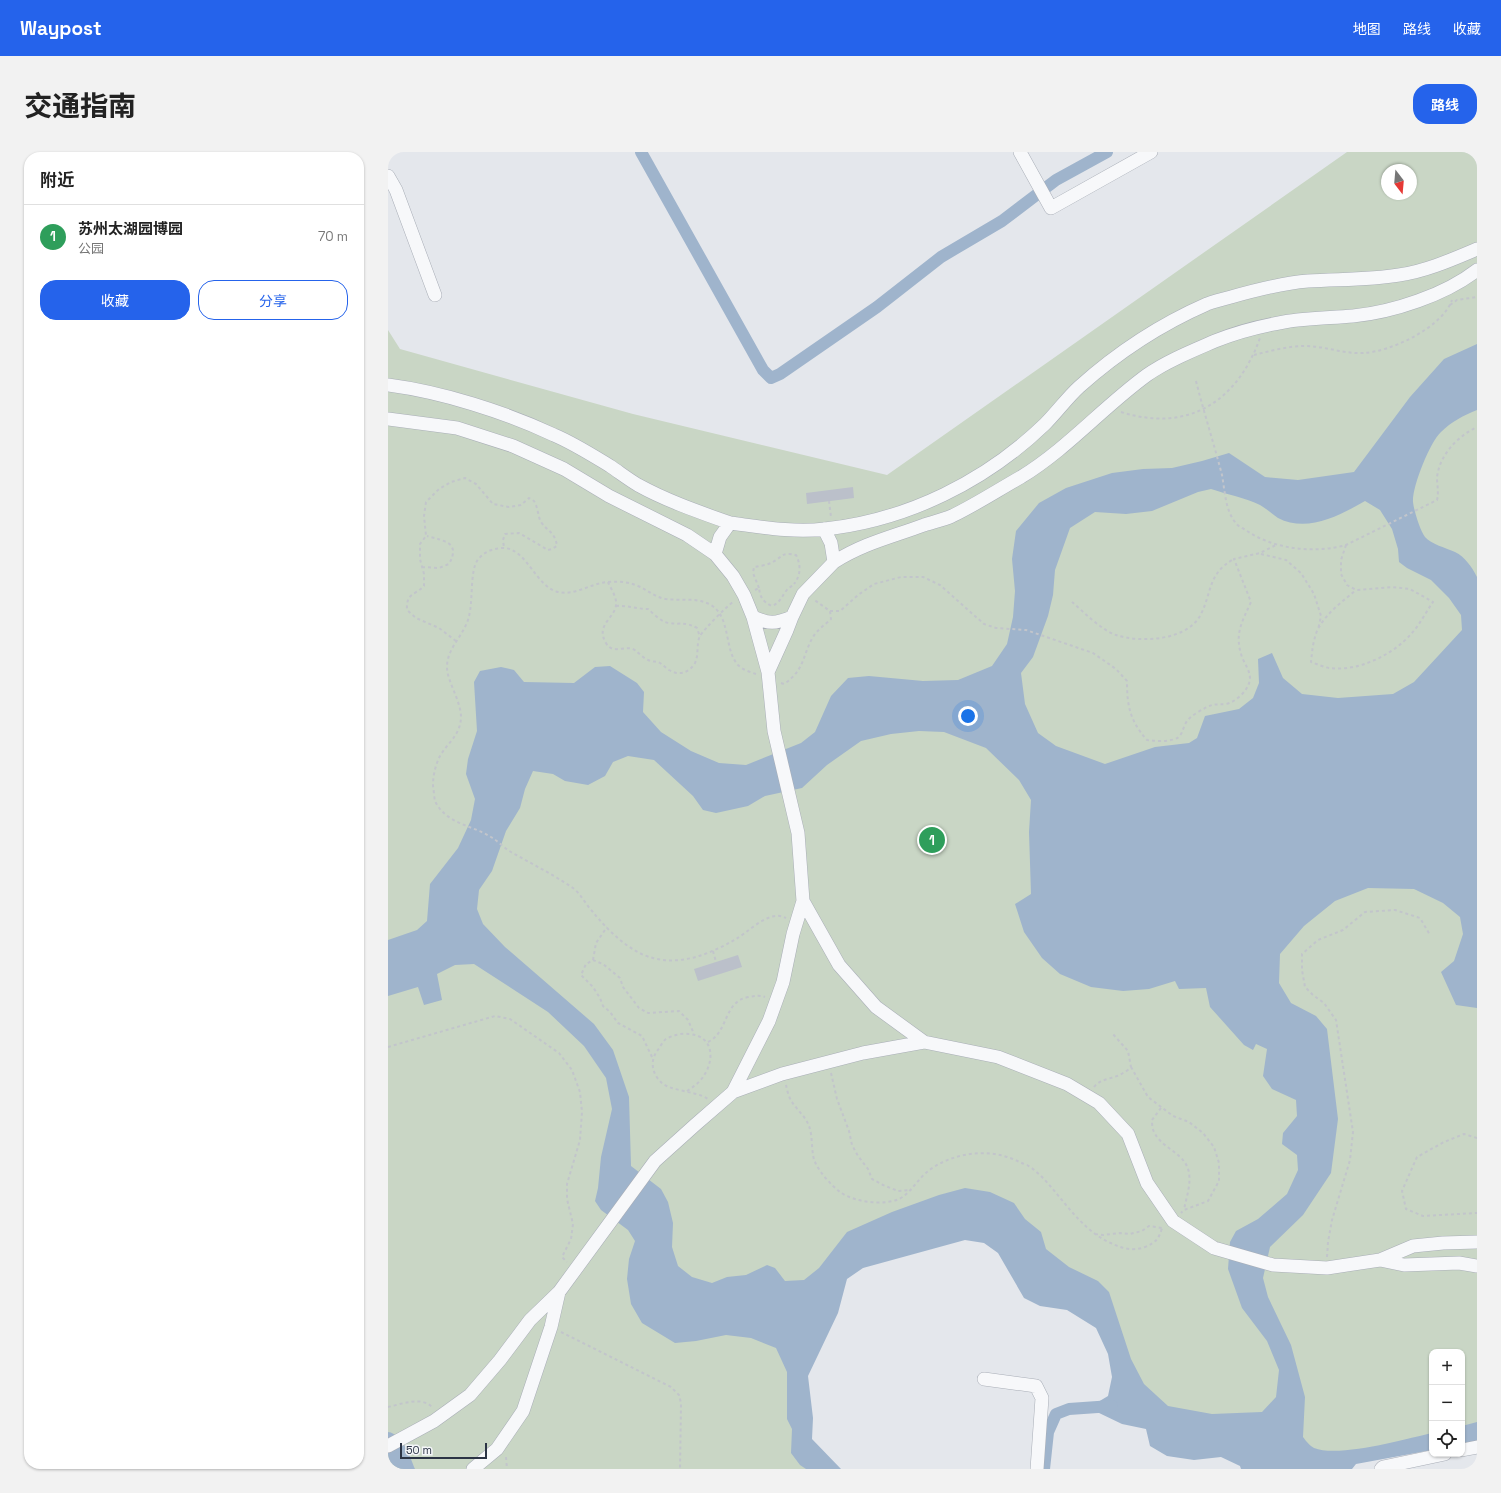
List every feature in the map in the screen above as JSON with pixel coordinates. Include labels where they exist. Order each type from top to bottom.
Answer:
[{"type":"street","points":[[1020,152],[1051,208],[1151,152]]},
{"type":"street","points":[[388,176],[396,190],[435,295]]},
{"type":"street","points":[[388,385],[427,393],[496,412],[529,425],[567,442],[610,466],[636,484],[666,499],[730,523],[796,529],[824,529],[874,520],[918,506],[957,488],[1007,456],[1045,424],[1078,388],[1118,354],[1163,325],[1210,303],[1254,290],[1305,282],[1398,275],[1436,266],[1477,249]]},
{"type":"street","points":[[768,676],[803,594],[834,562],[852,551],[881,539],[951,516],[1023,476],[1051,456],[1148,374],[1182,356],[1216,341],[1253,328],[1314,318],[1354,316],[1386,310],[1426,297],[1466,279],[1477,270]]},
{"type":"street","points":[[388,419],[457,428],[513,446],[564,469],[608,496],[687,535],[715,554],[734,576],[744,595],[753,617],[768,676],[774,731],[798,833],[803,901],[797,920],[783,982],[769,1021],[733,1092]]},
{"type":"street","points":[[715,554],[720,537],[730,523]]},
{"type":"street","points":[[824,529],[831,543],[834,562]]},
{"type":"street","points":[[753,617],[765,622],[779,622],[792,617]]},
{"type":"street","points":[[803,901],[839,965],[876,1007],[924,1042]]},
{"type":"street","points":[[388,1446],[441,1416],[470,1394],[500,1360],[530,1320],[559,1292],[656,1161],[733,1092],[782,1074],[863,1053],[924,1042],[998,1057],[1067,1084],[1099,1103],[1128,1134],[1147,1183],[1173,1221],[1214,1248],[1273,1265],[1327,1268],[1380,1260],[1413,1246],[1443,1242],[1477,1242]]},
{"type":"street","points":[[1380,1260],[1404,1265],[1459,1264],[1477,1266]]},
{"type":"street","points":[[473,1469],[497,1449],[523,1411],[551,1327],[559,1292]]},
{"type":"street","points":[[984,1379],[1036,1386],[1042,1398],[1036,1469]]},
{"type":"street","points":[[1465,1449],[1477,1447]]},
{"type":"street","points":[[1381,1469],[1383,1467],[1431,1457]]},
{"type":"path","points":[[1450,306],[1458,282]]},
{"type":"path","points":[[1254,355],[1305,346],[1343,353],[1363,353],[1379,350],[1400,344],[1422,332],[1437,320],[1457,300],[1477,297]]},
{"type":"path","points":[[1108,408],[1128,414],[1151,417],[1177,417],[1212,405],[1229,392],[1245,373],[1254,355],[1265,326]]},
{"type":"path","points":[[1196,381],[1222,476],[1228,509],[1235,523],[1257,538],[1276,545],[1333,549],[1346,545],[1437,500],[1437,478],[1441,463],[1451,447],[1465,433],[1477,427]]},
{"type":"path","points":[[456,641],[439,628],[416,618],[407,610],[406,600],[411,594],[424,586],[424,574],[420,559],[420,544],[426,536],[424,516],[426,502],[438,489],[451,482],[465,478],[476,484],[493,504],[509,507],[521,505],[529,498],[534,501],[538,507],[541,521],[556,538],[557,546],[548,550],[519,534],[505,534],[503,540],[504,548]]},
{"type":"path","points":[[422,567],[439,568],[449,564],[454,555],[453,548],[448,542],[426,536]]},
{"type":"path","points":[[1072,602],[1101,626],[1115,634],[1137,638],[1160,638],[1176,635],[1189,629],[1201,615],[1215,576],[1225,564],[1234,559],[1260,553],[1276,545]]},
{"type":"path","points":[[1260,553],[1286,560],[1302,573],[1314,594],[1321,616],[1313,645],[1311,662],[1328,668],[1340,668],[1357,666],[1379,659],[1397,647],[1412,633],[1432,602],[1410,589],[1392,587],[1356,590],[1348,585],[1341,574],[1341,560],[1346,545]]},
{"type":"path","points":[[797,920],[777,915],[713,951],[694,958],[673,961],[653,958],[635,951],[594,914],[576,890],[510,852],[489,836],[452,820],[435,800],[433,783],[434,770],[440,756],[458,732],[461,717],[457,698],[446,670],[448,656],[456,641],[465,629],[470,614],[475,564],[481,555],[494,549],[508,548],[519,554],[546,585],[556,592],[570,593],[608,582],[622,581],[639,586],[655,596],[668,600],[685,599],[699,601],[712,606],[720,615],[728,633],[733,656],[737,664],[744,670],[768,676],[784,684],[794,677],[803,663],[814,636],[831,619],[830,611]]},
{"type":"path","points":[[788,554],[796,555],[800,563],[797,580],[794,585],[788,588],[778,603],[772,606],[766,603],[760,595],[753,573],[754,567],[772,563],[780,556],[788,554]]},
{"type":"path","points":[[794,585],[803,594],[819,602],[830,611],[840,611],[858,595],[874,584],[901,577],[923,577],[940,585],[984,624],[996,628],[1026,630],[1093,653],[1102,659],[1116,669],[1127,681],[1127,695],[1130,715],[1138,729],[1147,740],[1166,741],[1176,739],[1182,734],[1187,721],[1198,712],[1212,704],[1226,704],[1238,698],[1246,690],[1250,680],[1249,669],[1243,658],[1239,645],[1238,632],[1251,602],[1234,559]]},
{"type":"path","points":[[608,582],[616,598],[616,606],[605,624],[602,633],[606,643],[611,649],[635,649],[650,661],[659,662],[670,671],[678,674],[688,671],[695,662],[700,637],[697,628],[688,624],[668,623],[657,617],[648,609],[631,608],[626,605],[616,606]]},
{"type":"path","points":[[700,637],[725,608],[735,600],[759,588]]},
{"type":"path","points":[[1318,631],[1329,614],[1356,590]]},
{"type":"path","points":[[1327,1268],[1328,1242],[1332,1220],[1350,1160],[1353,1132],[1336,1020],[1324,1003],[1313,996],[1306,987],[1302,970],[1302,954],[1318,940],[1342,930],[1365,912],[1395,910],[1420,918],[1430,935]]},
{"type":"path","points":[[593,960],[596,942],[607,927]]},
{"type":"path","points":[[713,951],[716,962]]},
{"type":"path","points":[[593,960],[603,964],[620,978],[622,987],[639,1008],[648,1014],[679,1011],[688,1020],[694,1034]]},
{"type":"path","points":[[593,960],[586,964],[581,975],[593,987],[603,1006],[610,1012],[618,1023],[642,1036],[652,1057],[653,1069],[660,1082],[672,1088],[702,1095],[717,1106]]},
{"type":"path","points":[[708,1042],[715,1039],[735,1003],[746,998],[761,996],[776,1001]]},
{"type":"path","points":[[388,1047],[495,1016],[510,1020],[559,1053],[572,1070],[580,1092],[582,1112],[580,1140],[567,1184],[567,1199],[573,1224],[571,1239],[562,1257],[576,1270]]},
{"type":"path","points":[[652,1057],[666,1040],[681,1033],[697,1034],[708,1042],[711,1056],[709,1067],[703,1078],[687,1091]]},
{"type":"path","points":[[1094,1234],[1130,1234],[1142,1231],[1149,1226],[1162,1228],[1173,1221],[1184,1210],[1208,1201],[1219,1181],[1219,1163],[1214,1147],[1203,1133],[1189,1122],[1173,1116],[1148,1097],[1131,1067],[1128,1051],[1112,1034]]},
{"type":"path","points":[[828,1062],[837,1099],[849,1131],[852,1145],[858,1156],[868,1168],[872,1179],[898,1191],[911,1190]]},
{"type":"path","points":[[1086,1096],[1096,1084],[1123,1073],[1131,1067]]},
{"type":"path","points":[[782,1074],[791,1101],[799,1110],[809,1126],[814,1161],[829,1181],[841,1193],[860,1200],[879,1203],[898,1199],[911,1190],[926,1172],[943,1161],[967,1154],[991,1154],[1009,1157],[1030,1167],[1044,1179],[1085,1226],[1101,1239],[1122,1248],[1139,1250],[1155,1243],[1162,1228]]},
{"type":"path","points":[[1161,1108],[1152,1120],[1154,1131],[1162,1142],[1183,1159],[1189,1172],[1189,1192],[1184,1210]]},
{"type":"path","points":[[1477,1138],[1464,1134],[1444,1142],[1417,1157],[1402,1191],[1406,1209],[1423,1216],[1477,1213]]},
{"type":"path","points":[[551,1327],[671,1387],[679,1395],[681,1403],[680,1469]]},
{"type":"path","points":[[388,1407],[420,1401],[428,1403],[441,1416]]},
{"type":"green space","points":[[1347,152],[1477,152],[1477,1428],[1465,1431],[1465,1349],[1429,1349],[1429,1439],[1358,1455],[1295,1452],[1143,1410],[1109,1336],[974,1206],[852,1242],[799,1356],[804,1440],[830,1469],[388,1469],[388,330],[400,349],[633,414],[887,475]]},
{"type":"water","points":[[1477,344],[1477,410],[1453,422],[1437,437],[1422,465],[1415,486],[1413,502],[1421,530],[1425,537],[1435,544],[1455,552],[1465,559],[1477,577],[1477,1008],[1456,1005],[1441,972],[1454,961],[1463,934],[1460,917],[1443,903],[1414,889],[1368,888],[1335,901],[1304,926],[1280,954],[1279,983],[1291,1003],[1316,1016],[1327,1029],[1338,1119],[1331,1173],[1303,1215],[1270,1247],[1263,1278],[1268,1297],[1291,1345],[1305,1397],[1303,1437],[1308,1443],[1314,1448],[1339,1451],[1389,1443],[1429,1434],[1429,1451],[1356,1464],[1352,1469],[1241,1469],[1240,1466],[1221,1457],[1194,1460],[1167,1456],[1150,1446],[1146,1429],[1122,1424],[1097,1412],[1098,1402],[1108,1396],[1112,1377],[1108,1354],[1096,1328],[1067,1310],[1040,1306],[1024,1298],[998,1253],[984,1243],[965,1240],[863,1268],[847,1279],[838,1313],[808,1376],[813,1418],[812,1439],[841,1469],[806,1469],[800,1465],[791,1453],[792,1429],[787,1419],[787,1372],[776,1348],[751,1338],[726,1335],[696,1341],[675,1343],[642,1323],[631,1304],[627,1279],[629,1259],[635,1241],[628,1230],[601,1210],[595,1201],[598,1188],[601,1157],[612,1109],[606,1078],[584,1046],[548,1012],[474,964],[455,965],[437,974],[442,1000],[424,1005],[418,987],[388,996],[388,940],[417,930],[427,921],[430,884],[458,848],[471,820],[475,799],[466,774],[468,759],[477,731],[474,682],[480,671],[501,667],[514,670],[524,682],[574,683],[595,667],[610,666],[637,683],[644,692],[643,712],[661,732],[691,751],[719,763],[746,765],[801,743],[815,732],[831,696],[848,678],[869,676],[923,681],[958,680],[992,666],[1007,644],[1013,617],[1015,591],[1012,559],[1016,531],[1039,503],[1066,488],[1112,473],[1143,469],[1172,468],[1229,453],[1265,477],[1298,480],[1354,472],[1410,397],[1444,359]],"holes":[[[1211,489],[1242,498],[1263,507],[1278,518],[1300,524],[1323,521],[1345,512],[1365,501],[1380,510],[1392,529],[1398,549],[1399,562],[1407,568],[1431,580],[1449,598],[1461,615],[1462,630],[1414,682],[1393,694],[1338,698],[1302,694],[1283,678],[1272,653],[1258,659],[1259,683],[1253,698],[1239,709],[1205,716],[1197,738],[1189,743],[1155,747],[1105,764],[1056,746],[1038,733],[1025,704],[1021,673],[1033,657],[1048,616],[1053,595],[1055,570],[1070,528],[1095,512],[1126,514],[1152,511],[1198,492]],[[919,731],[944,732],[986,748],[1019,780],[1031,800],[1029,832],[1031,894],[1015,904],[1024,932],[1042,958],[1060,974],[1091,987],[1123,991],[1149,989],[1175,981],[1179,989],[1206,988],[1210,1007],[1244,1045],[1253,1050],[1256,1044],[1267,1049],[1263,1076],[1272,1089],[1296,1100],[1297,1116],[1283,1133],[1282,1144],[1297,1155],[1298,1170],[1287,1194],[1258,1219],[1236,1231],[1230,1242],[1228,1269],[1242,1308],[1267,1341],[1279,1370],[1276,1397],[1262,1412],[1212,1414],[1168,1406],[1144,1384],[1131,1359],[1109,1292],[1098,1281],[1069,1267],[1046,1249],[1041,1232],[1025,1219],[1014,1203],[990,1192],[965,1188],[939,1195],[892,1212],[847,1232],[819,1268],[804,1280],[785,1281],[775,1268],[767,1265],[746,1275],[727,1277],[712,1283],[692,1277],[678,1266],[672,1247],[673,1223],[668,1202],[661,1189],[631,1166],[629,1097],[613,1050],[594,1024],[505,947],[483,924],[477,909],[479,890],[492,871],[506,831],[520,808],[525,789],[533,771],[553,774],[565,781],[588,785],[605,776],[613,762],[628,756],[654,760],[693,796],[703,810],[716,813],[748,806],[765,796],[802,788],[827,765],[861,741],[891,734]]]},
{"type":"water","points":[[1477,1422],[1477,1441],[1465,1443],[1465,1425]]},
{"type":"water","points":[[388,1432],[398,1437],[402,1441],[415,1469],[388,1469]]},
{"type":"building","points":[[853,487],[854,498],[807,504],[806,493]]},
{"type":"building","points":[[738,955],[742,967],[698,981],[694,969]]},
{"type":"waterway","points":[[641,152],[763,370],[771,378],[780,374],[877,307],[941,257],[1002,221],[1056,180],[1107,152]]},
{"type":"waterway","points":[[1044,1469],[1048,1432],[1056,1414],[1069,1409],[1112,1406]]},
{"type":"place","name":"苏州太湖园博园","points":[[932,840]]}]
